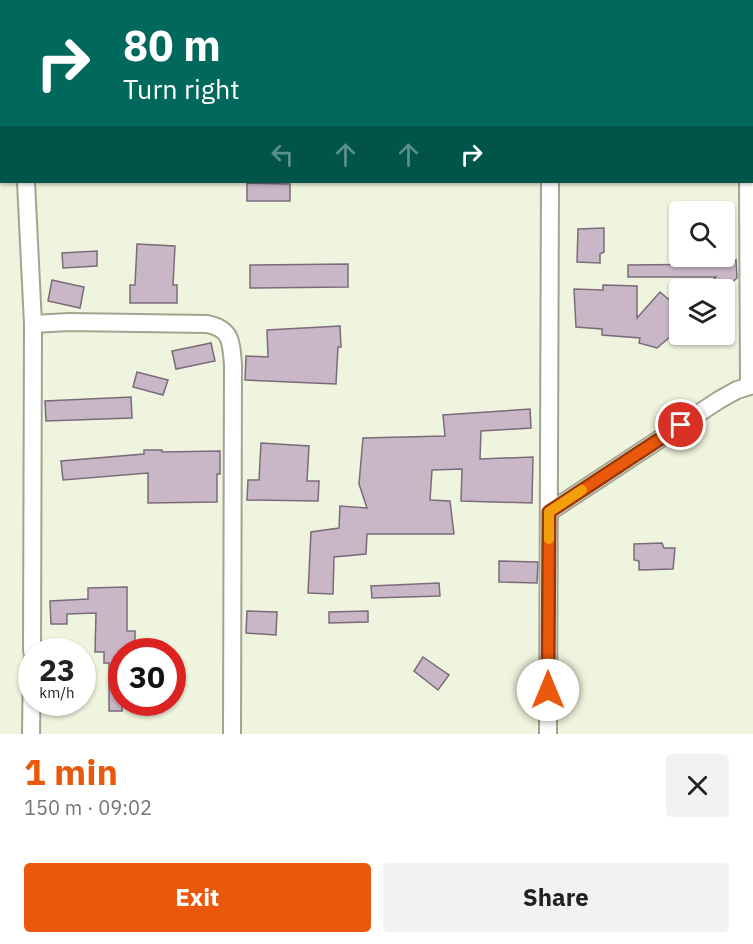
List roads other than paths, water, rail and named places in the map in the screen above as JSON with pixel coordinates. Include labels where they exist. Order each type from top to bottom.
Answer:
[{"type":"street","points":[[26,183],[33,324],[32,638]]},
{"type":"street","points":[[548,734],[550,183]]},
{"type":"street","points":[[549,512],[719,400],[751,385],[748,183]]},
{"type":"street","points":[[33,324],[69,322],[207,324],[220,327],[228,335],[233,365],[232,734]]},
{"type":"street","points":[[31,716],[31,734]]}]
